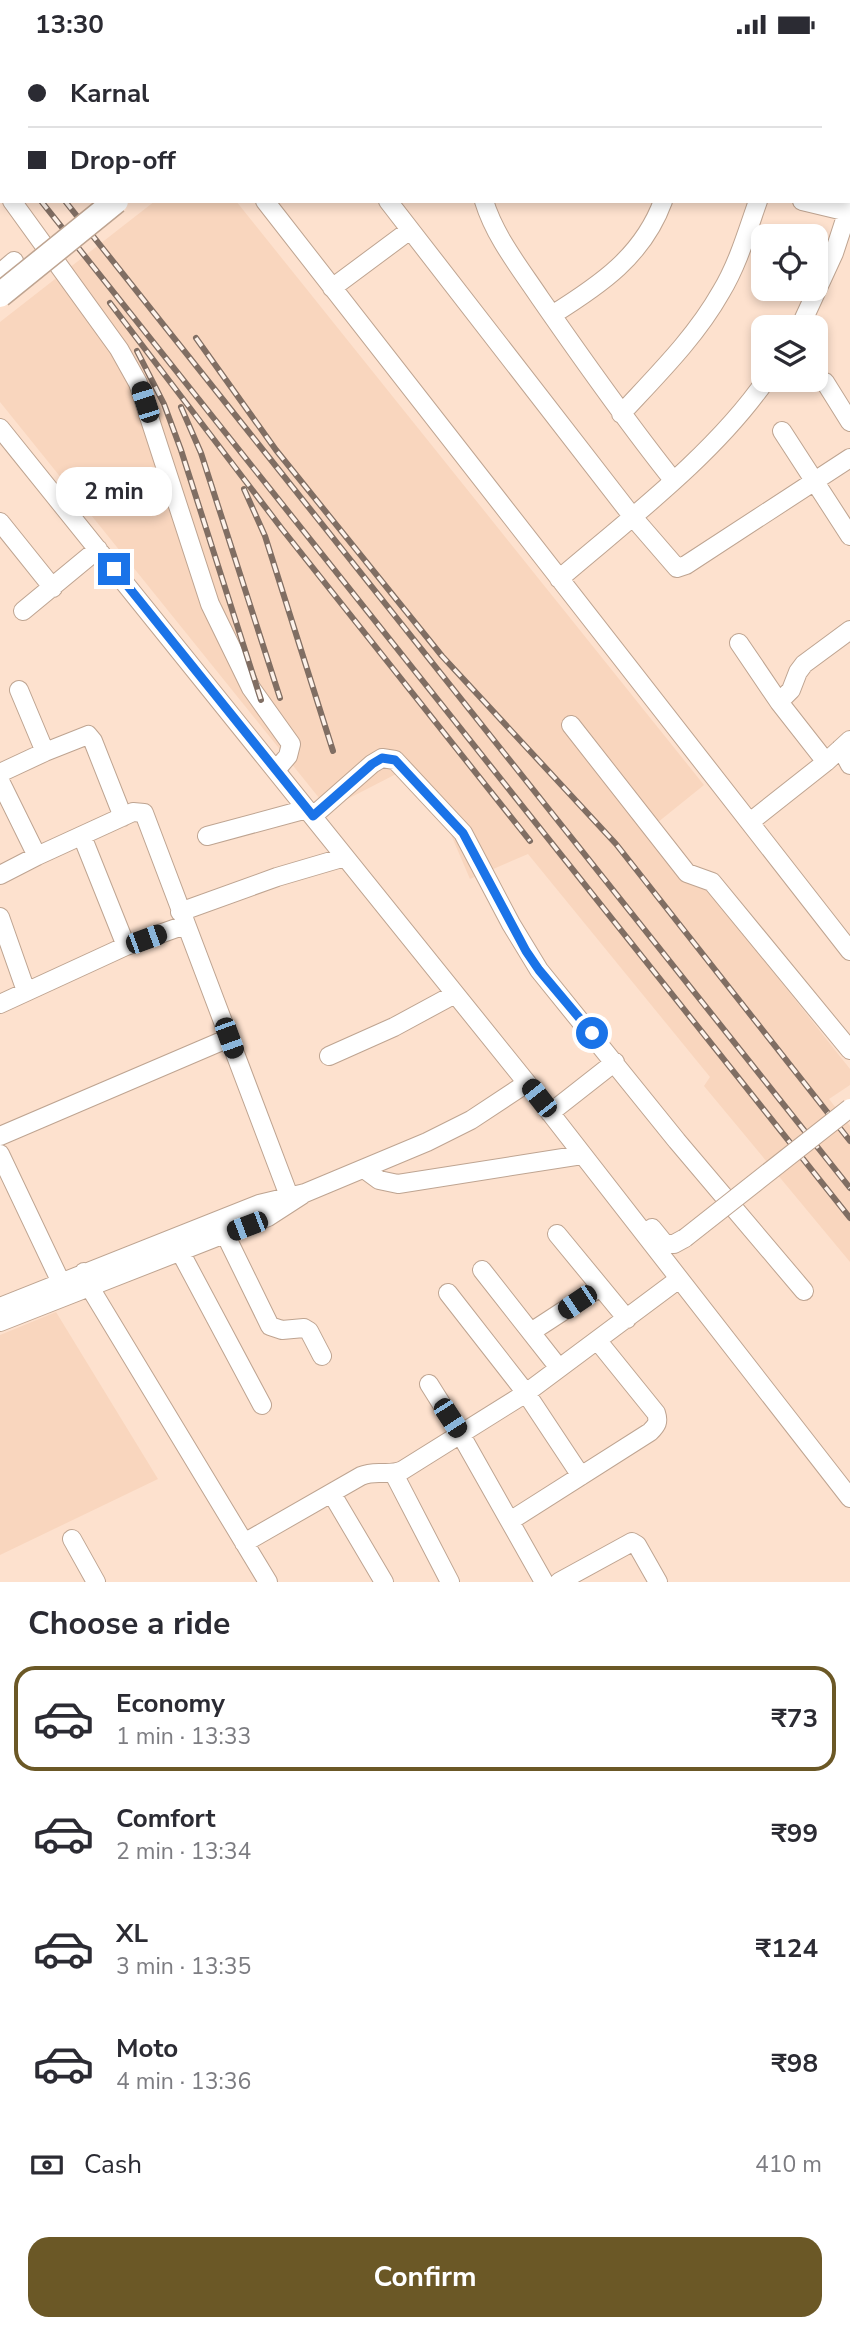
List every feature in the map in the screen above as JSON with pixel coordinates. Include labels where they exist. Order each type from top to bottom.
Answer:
[{"type":"highway","points":[[0,295],[114,203]]},
{"type":"street","points":[[13,203],[119,349],[138,383],[210,604],[251,688],[291,744],[288,756],[276,770]]},
{"type":"street","points":[[267,203],[850,951]]},
{"type":"street","points":[[485,203],[507,249],[621,414],[673,480]]},
{"type":"street","points":[[552,315],[601,284],[624,265],[650,231],[662,203]]},
{"type":"street","points":[[621,414],[683,346],[721,293],[735,266],[757,203]]},
{"type":"street","points":[[806,315],[834,253],[849,208],[815,203]]},
{"type":"street","points":[[392,207],[632,516],[677,568],[850,458]]},
{"type":"street","points":[[332,288],[410,230]]},
{"type":"street","points":[[828,386],[850,422]]},
{"type":"street","points":[[559,579],[673,480],[736,418],[757,392]]},
{"type":"street","points":[[0,428],[527,1083],[850,1498]]},
{"type":"street","points":[[782,431],[850,536]]},
{"type":"street","points":[[0,522],[53,588]]},
{"type":"street","points":[[23,611],[98,549]]},
{"type":"street","points":[[779,702],[791,690],[804,664],[850,631]]},
{"type":"street","points":[[739,643],[779,702],[826,762]]},
{"type":"street","points":[[19,690],[46,752]]},
{"type":"street","points":[[571,725],[687,873],[712,882],[850,1050]]},
{"type":"street","points":[[0,773],[83,736],[89,736],[123,817]]},
{"type":"street","points":[[750,822],[846,744]]},
{"type":"street","points":[[846,744],[850,765]]},
{"type":"street","points":[[207,836],[310,812],[372,764],[382,758],[395,760],[463,833],[526,951],[539,970],[677,1141],[804,1291]]},
{"type":"street","points":[[0,781],[37,856]]},
{"type":"street","points":[[0,875],[123,817],[144,813],[229,1038],[297,1194]]},
{"type":"street","points":[[82,836],[126,946]]},
{"type":"street","points":[[0,1004],[276,877],[345,857]]},
{"type":"street","points":[[0,917],[26,991]]},
{"type":"street","points":[[329,1056],[394,1027],[456,994]]},
{"type":"street","points":[[0,1136],[229,1038]]},
{"type":"street","points":[[554,1118],[615,1062]]},
{"type":"street","points":[[0,1322],[86,1279],[177,1245],[260,1204],[297,1194],[364,1169],[471,1120],[527,1083]]},
{"type":"street","points":[[554,1118],[568,1126],[665,1244],[674,1244],[850,1108]]},
{"type":"street","points":[[0,1154],[64,1289]]},
{"type":"street","points":[[364,1169],[379,1180],[398,1184],[582,1155]]},
{"type":"street","points":[[177,1245],[225,1234],[279,1212],[297,1194]]},
{"type":"street","points":[[225,1234],[270,1326],[282,1330],[304,1328],[309,1331],[322,1356]]},
{"type":"street","points":[[557,1234],[627,1319]]},
{"type":"street","points":[[177,1245],[262,1405]]},
{"type":"street","points":[[482,1269],[559,1368]]},
{"type":"street","points":[[86,1279],[268,1582]]},
{"type":"street","points":[[244,1543],[370,1472],[394,1474],[461,1435],[526,1393],[679,1279]]},
{"type":"street","points":[[531,1332],[600,1287]]},
{"type":"street","points":[[0,1307],[64,1289]]},
{"type":"street","points":[[448,1293],[526,1393],[581,1476]]},
{"type":"street","points":[[510,1521],[657,1425],[658,1419],[597,1340]]},
{"type":"street","points":[[429,1384],[544,1582]]},
{"type":"street","points":[[394,1474],[450,1582]]},
{"type":"street","points":[[332,1493],[384,1582]]},
{"type":"street","points":[[72,1539],[96,1582]]},
{"type":"street","points":[[559,1582],[632,1542],[637,1545],[658,1582]]},
{"type":"shaded area","points":[[152,203],[238,203],[704,785],[647,831],[706,887],[850,1069],[850,1085],[829,1099],[850,1126],[850,1262],[704,1086],[710,1077],[528,854],[470,879],[446,823],[400,772],[328,809],[0,402],[0,322]]},
{"type":"shaded area","points":[[56,1312],[158,1479],[0,1555],[0,1335]]},
{"type":"railway","points":[[43,203],[850,1218]]},
{"type":"railway","points":[[67,203],[850,1188]]},
{"type":"railway","points":[[110,303],[282,529],[530,841]]},
{"type":"railway","points":[[196,338],[276,450],[442,656],[616,844],[850,1141]]},
{"type":"railway","points":[[137,351],[164,404],[181,450],[261,700]]},
{"type":"railway","points":[[181,407],[201,453],[280,698]]},
{"type":"railway","points":[[244,489],[265,536],[333,751]]},
{"type":"route","points":[[114,569],[313,816],[372,764],[382,758],[395,760],[438,803],[463,833],[526,951],[592,1033]]}]
